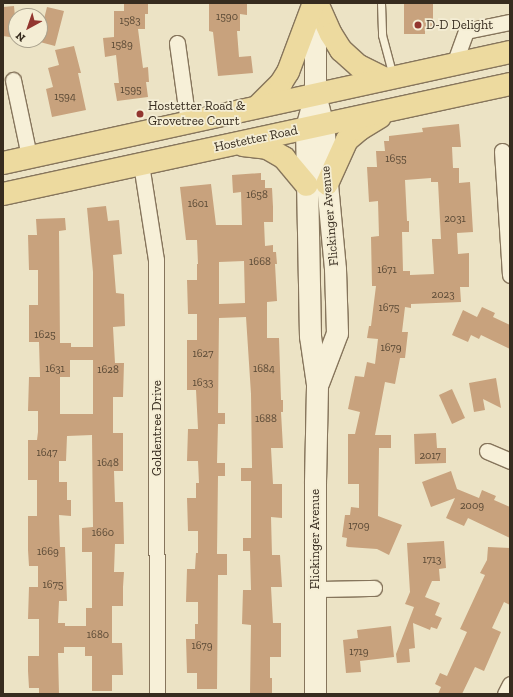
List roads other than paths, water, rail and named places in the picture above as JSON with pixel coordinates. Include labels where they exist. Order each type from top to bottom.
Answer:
[{"type":"main road","points":[[315,3],[331,34],[342,50],[359,66],[389,77]]},
{"type":"main road","points":[[258,106],[281,83],[288,72],[315,3]]},
{"type":"main road","points":[[3,163],[389,77],[510,52]]},
{"type":"main road","name":"Hostetter Road","points":[[3,194],[510,84]]},
{"type":"main road","points":[[232,144],[267,148],[284,158],[317,185],[347,140],[360,129],[392,110]]},
{"type":"street","name":"Flickinger Avenue","points":[[315,3],[315,126],[317,185],[335,269],[337,333],[318,384],[314,589],[315,694]]},
{"type":"street","points":[[454,64],[466,32],[510,22]]},
{"type":"street","points":[[177,43],[188,122]]},
{"type":"street","points":[[13,80],[29,156]]},
{"type":"street","points":[[502,151],[510,275]]},
{"type":"street","name":"Goldentree Drive","points":[[141,164],[156,260],[157,694]]},
{"type":"street","points":[[487,451],[510,461]]},
{"type":"street","points":[[314,589],[374,588]]},
{"type":"street","points":[[505,694],[510,684]]},
{"type":"lane","points":[[381,3],[382,35],[389,77]]},
{"type":"place","name":"D-D Delight","points":[[418,25]]},
{"type":"place","name":"Hostetter Road & Grovetree Court","points":[[140,114]]}]
